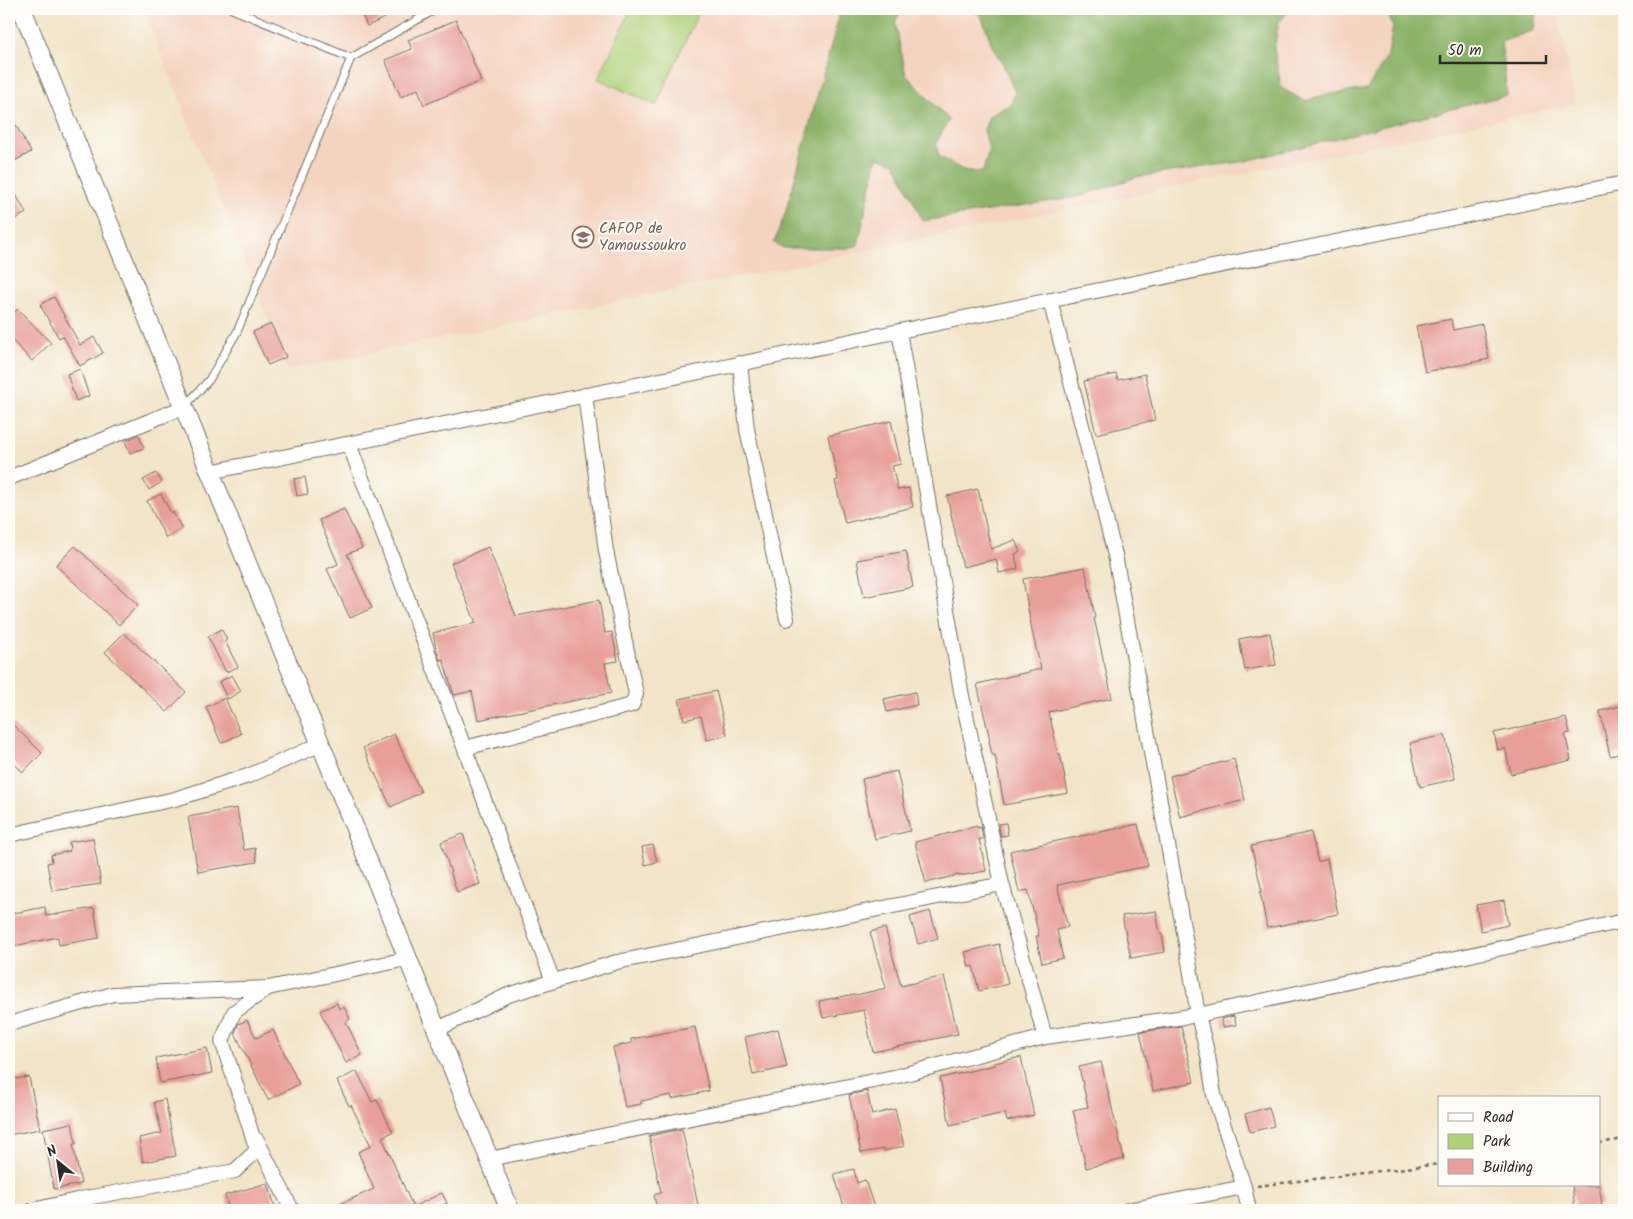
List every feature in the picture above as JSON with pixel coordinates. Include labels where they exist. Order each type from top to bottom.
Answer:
[{"type":"street","points":[[22,9],[510,1210]]},
{"type":"street","points":[[210,472],[1624,183]]},
{"type":"street","points":[[1050,300],[1115,555],[1214,1095],[1244,1188],[1249,1210]]},
{"type":"street","points":[[899,331],[961,691],[1002,884],[1045,1038]]},
{"type":"street","points":[[740,363],[747,429],[787,619]]},
{"type":"street","points":[[465,748],[632,705],[636,694],[606,551],[585,395]]},
{"type":"street","points":[[9,478],[184,407]]},
{"type":"street","points":[[349,444],[553,981]]},
{"type":"street","points":[[9,835],[175,799],[248,776],[321,744]]},
{"type":"street","points":[[436,1030],[508,995],[617,962],[1002,884]]},
{"type":"street","points":[[489,1159],[898,1076],[1045,1038],[1198,1015],[1624,921]]},
{"type":"street","points":[[9,1024],[113,994],[268,988],[407,959]]},
{"type":"street","points":[[33,1210],[82,1204],[235,1171],[257,1150],[222,1041],[234,1012],[268,988]]},
{"type":"street","points":[[252,1131],[267,1157],[292,1210]]},
{"type":"street","points":[[1128,1210],[1244,1188]]},
{"type":"lane","points":[[232,9],[352,58]]},
{"type":"lane","points":[[184,407],[209,380],[238,332],[352,58],[436,9]]},
{"type":"path","points":[[1600,1143],[1624,1139]]},
{"type":"path","points":[[1244,1188],[1438,1164]]},
{"type":"shaded area","name":"CAFOP de Yamoussoukro","points":[[143,9],[1556,9],[1576,104],[288,370]]},
{"type":"green space","points":[[631,9],[700,9],[656,105],[598,79]]},
{"type":"green space","points":[[841,9],[902,9],[895,22],[906,75],[949,120],[936,143],[939,156],[966,172],[983,172],[989,150],[984,130],[989,116],[1011,104],[1015,93],[1003,64],[993,48],[981,15],[968,9],[1291,9],[1279,22],[1274,48],[1281,88],[1305,101],[1324,95],[1367,89],[1388,55],[1393,26],[1386,9],[1536,9],[1534,30],[1501,42],[1507,95],[1246,161],[1137,177],[1078,197],[923,221],[895,163],[877,157],[858,245],[848,248],[784,248],[774,243],[786,211]]},
{"type":"building","points":[[359,9],[404,9],[367,26]]},
{"type":"building","points":[[456,20],[481,81],[424,105],[418,89],[401,97],[385,60],[412,49],[408,40]]},
{"type":"building","points":[[9,113],[31,152],[9,164]]},
{"type":"building","points":[[9,182],[26,213],[9,223]]},
{"type":"building","points":[[54,297],[80,345],[94,337],[103,353],[80,366],[63,336],[59,338],[40,305]]},
{"type":"building","points":[[18,309],[51,343],[32,361],[9,337],[9,318]]},
{"type":"building","points":[[1451,319],[1453,330],[1482,324],[1489,359],[1425,372],[1416,326]]},
{"type":"building","points":[[271,324],[286,357],[268,365],[253,332]]},
{"type":"building","points":[[80,369],[89,396],[76,401],[67,374]]},
{"type":"building","points":[[1116,374],[1118,380],[1145,374],[1155,420],[1096,434],[1084,381]]},
{"type":"building","points":[[891,421],[901,464],[892,466],[898,490],[909,488],[913,507],[845,523],[835,481],[838,480],[828,436]]},
{"type":"building","points":[[139,435],[144,448],[130,453],[125,441]]},
{"type":"building","points":[[156,473],[162,482],[149,490],[143,480]]},
{"type":"building","points":[[305,477],[308,494],[297,496],[294,479]]},
{"type":"building","points":[[978,489],[991,549],[1015,540],[1020,552],[1015,554],[1018,569],[999,573],[996,559],[963,567],[947,496]]},
{"type":"building","points":[[161,494],[182,529],[166,538],[147,501]]},
{"type":"building","points":[[344,509],[362,548],[347,554],[372,608],[350,618],[327,569],[338,564],[319,520]]},
{"type":"building","points":[[75,546],[138,605],[119,625],[56,565]]},
{"type":"building","points":[[488,547],[516,616],[599,600],[605,633],[612,632],[618,661],[605,663],[611,693],[478,720],[472,691],[454,695],[443,659],[440,660],[433,633],[476,623],[451,563]]},
{"type":"building","points":[[906,551],[913,587],[864,597],[857,560]]},
{"type":"building","points":[[1085,567],[1112,698],[1049,712],[1068,793],[1004,805],[995,755],[992,755],[977,684],[1041,669],[1023,579]]},
{"type":"building","points":[[221,629],[238,667],[226,672],[208,637]]},
{"type":"building","points":[[124,633],[186,692],[167,712],[105,652]]},
{"type":"building","points":[[1270,633],[1276,665],[1245,670],[1239,639]]},
{"type":"building","points":[[232,675],[241,691],[228,699],[219,682]]},
{"type":"building","points":[[716,691],[727,735],[707,740],[701,716],[684,720],[679,699]]},
{"type":"building","points":[[915,692],[917,705],[887,712],[884,699]]},
{"type":"building","points":[[225,698],[241,734],[221,743],[206,707]]},
{"type":"building","points":[[1624,705],[1624,753],[1610,756],[1600,711]]},
{"type":"building","points":[[1566,717],[1570,733],[1565,734],[1571,760],[1511,774],[1505,748],[1498,750],[1494,733]]},
{"type":"building","points":[[9,721],[42,753],[23,772],[9,759]]},
{"type":"building","points":[[394,734],[421,792],[391,807],[363,748]]},
{"type":"building","points":[[1445,735],[1455,779],[1420,787],[1410,743]]},
{"type":"building","points":[[1234,759],[1245,800],[1180,817],[1170,776]]},
{"type":"building","points":[[897,771],[910,831],[875,839],[862,779]]},
{"type":"building","points":[[237,808],[244,850],[255,848],[257,862],[198,872],[188,817]]},
{"type":"building","points":[[1006,823],[1008,835],[1001,836],[998,824]]},
{"type":"building","points":[[1138,824],[1148,866],[1057,885],[1068,927],[1057,930],[1063,958],[1042,963],[1036,936],[1039,936],[1028,890],[1019,892],[1010,851]]},
{"type":"building","points":[[977,826],[977,828],[981,827],[983,839],[979,839],[986,871],[958,875],[926,883],[915,842]]},
{"type":"building","points":[[1311,832],[1318,862],[1327,859],[1338,914],[1267,928],[1260,892],[1262,891],[1251,846]]},
{"type":"building","points":[[463,834],[480,884],[457,892],[441,842]]},
{"type":"building","points":[[93,838],[101,884],[52,891],[47,863],[52,862],[51,855],[70,851],[69,842]]},
{"type":"building","points":[[653,845],[657,862],[645,865],[642,847]]},
{"type":"building","points":[[1504,900],[1508,925],[1481,931],[1476,905]]},
{"type":"building","points":[[45,907],[46,916],[94,908],[99,938],[59,945],[58,937],[9,947],[9,914]]},
{"type":"building","points":[[930,911],[938,938],[918,944],[910,917]]},
{"type":"building","points":[[1156,911],[1165,952],[1131,958],[1122,916]]},
{"type":"building","points":[[885,928],[901,986],[944,976],[958,1034],[873,1052],[864,1010],[823,1018],[819,1001],[886,988],[870,932]]},
{"type":"building","points":[[999,944],[1008,984],[979,991],[973,966],[969,967],[965,952]]},
{"type":"building","points":[[337,1003],[339,1009],[344,1007],[350,1019],[346,1022],[362,1055],[346,1063],[320,1011]]},
{"type":"building","points":[[1234,1016],[1236,1025],[1223,1027],[1221,1019]]},
{"type":"building","points":[[247,1020],[256,1038],[273,1030],[299,1084],[268,1100],[235,1033],[238,1024]]},
{"type":"building","points":[[1181,1026],[1194,1082],[1153,1091],[1140,1032]]},
{"type":"building","points":[[695,1027],[709,1091],[672,1099],[671,1095],[641,1101],[641,1104],[625,1107],[613,1047],[631,1043],[631,1039]]},
{"type":"building","points":[[778,1029],[787,1067],[753,1075],[745,1037]]},
{"type":"building","points":[[207,1048],[212,1073],[160,1083],[156,1058]]},
{"type":"building","points":[[1021,1057],[1034,1115],[1007,1121],[1005,1113],[950,1125],[940,1078]]},
{"type":"building","points":[[1101,1062],[1124,1159],[1086,1168],[1073,1110],[1088,1107],[1079,1067]]},
{"type":"building","points":[[357,1071],[372,1102],[377,1100],[393,1132],[382,1137],[413,1207],[442,1193],[447,1203],[432,1210],[326,1210],[374,1189],[358,1152],[371,1146],[337,1081]]},
{"type":"building","points":[[29,1077],[40,1129],[9,1135],[9,1080]]},
{"type":"building","points":[[867,1091],[872,1115],[895,1109],[904,1146],[884,1151],[884,1149],[861,1153],[849,1095]]},
{"type":"building","points":[[165,1099],[176,1156],[143,1162],[139,1138],[162,1133],[154,1102]]},
{"type":"building","points":[[1269,1107],[1274,1126],[1250,1132],[1245,1114]]},
{"type":"building","points":[[72,1123],[76,1144],[73,1144],[81,1184],[54,1189],[43,1129]]},
{"type":"building","points":[[682,1129],[699,1210],[657,1210],[654,1195],[661,1193],[649,1136]]},
{"type":"building","points":[[854,1169],[857,1183],[865,1180],[875,1210],[845,1210],[834,1174]]},
{"type":"building","points":[[268,1183],[276,1210],[229,1210],[225,1195]]},
{"type":"building","points":[[1572,1186],[1599,1186],[1602,1205],[1575,1209]]},
{"type":"place","name":"CAFOP de Yamoussoukro","points":[[583,237]]}]
